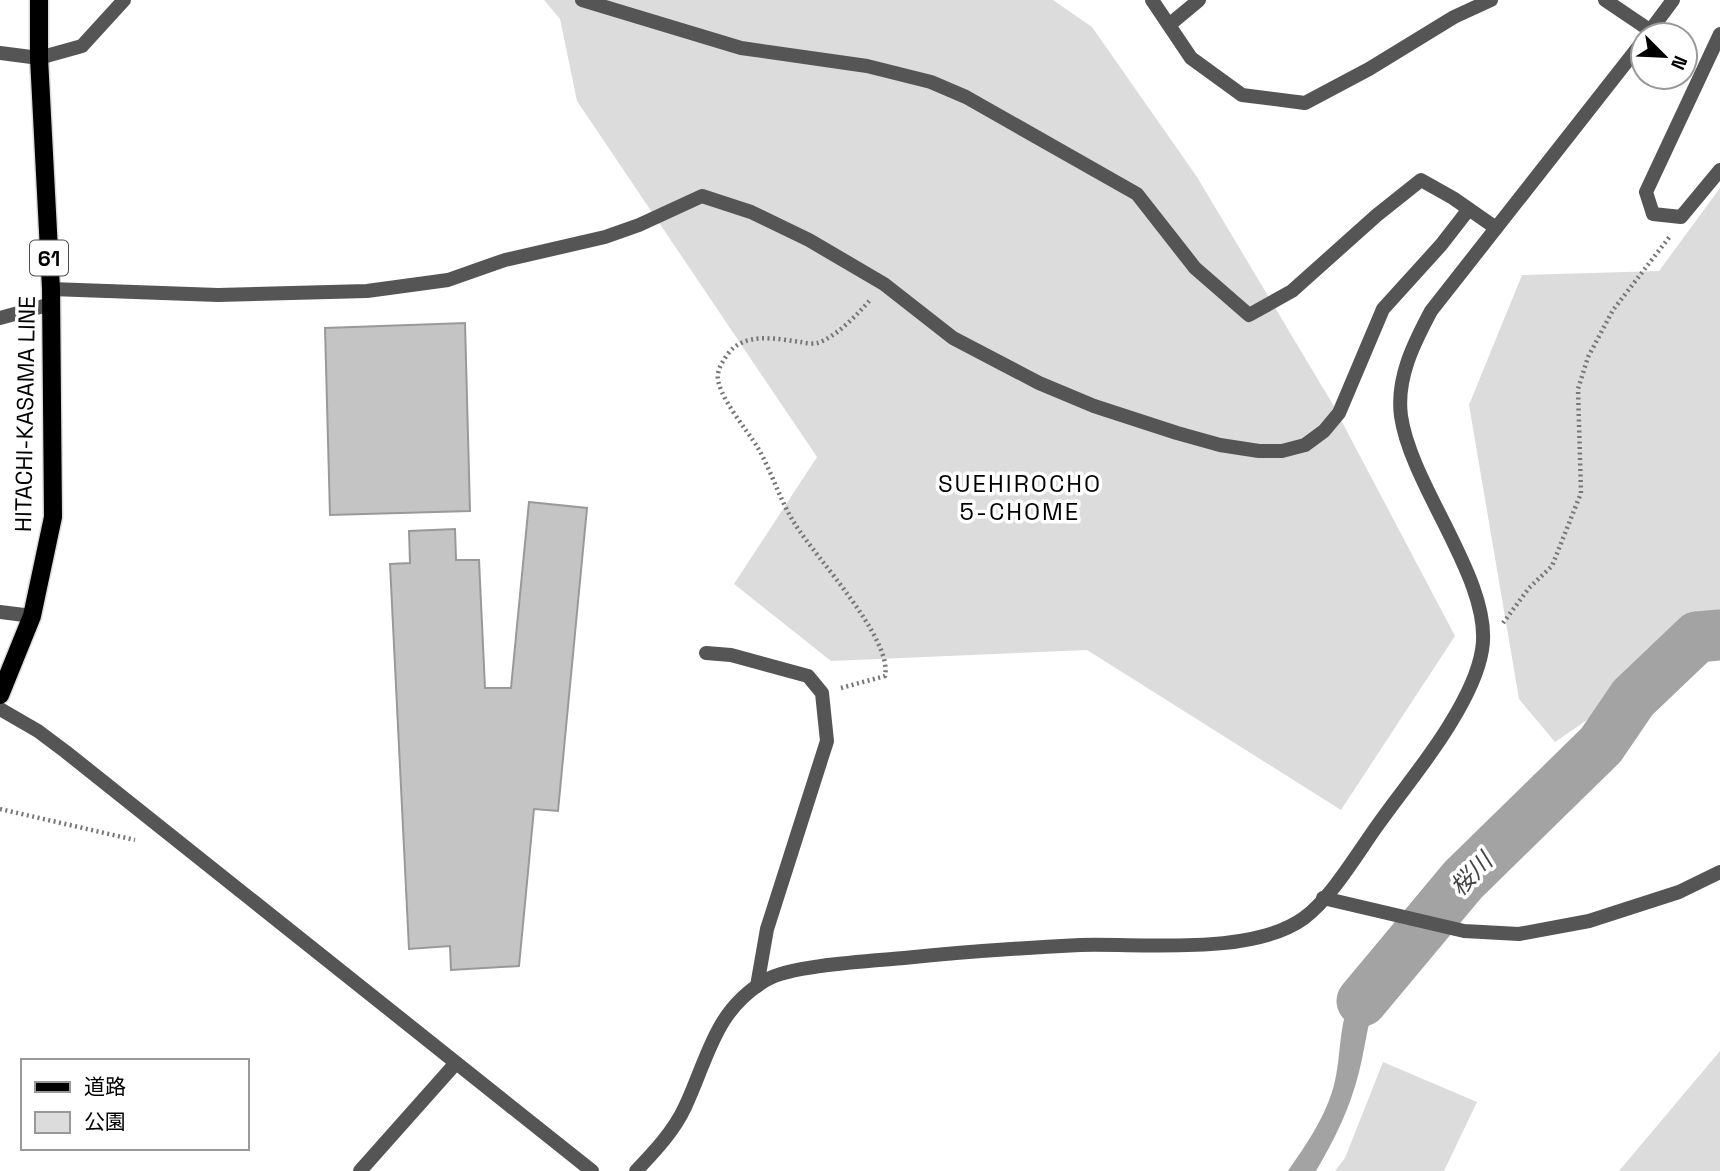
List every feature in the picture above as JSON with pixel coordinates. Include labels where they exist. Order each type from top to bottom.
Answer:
[{"type":"main road","name":"HITACHI-KASAMA LINE","points":[[0,695],[32,616],[53,517],[51,297],[39,58],[39,0]]},
{"type":"street","points":[[0,53],[39,58],[82,46],[124,0]]},
{"type":"street","points":[[582,0],[741,48],[867,66],[931,82],[966,97],[1137,194],[1195,268],[1249,315],[1292,291],[1420,180],[1453,198],[1496,228]]},
{"type":"street","points":[[1152,0],[1191,58],[1242,95],[1305,103],[1369,69],[1454,17],[1491,0]]},
{"type":"street","points":[[1169,25],[1199,0]]},
{"type":"street","points":[[1605,0],[1630,21]]},
{"type":"street","points":[[1658,21],[1673,0]]},
{"type":"street","points":[[1720,34],[1646,192],[1653,215],[1681,217],[1720,170]]},
{"type":"street","points":[[636,1171],[658,1149],[684,1110],[715,1032],[740,998],[770,977],[810,968],[910,957],[1080,945],[1239,941],[1276,932],[1304,918],[1323,898],[1450,724],[1471,683],[1482,649],[1482,624],[1473,587],[1418,471],[1400,413],[1402,382],[1411,349],[1431,311],[1629,59]]},
{"type":"street","points":[[0,318],[51,297],[367,290],[449,279],[505,260],[605,237],[639,225],[702,196],[751,212],[809,240],[884,284],[953,338],[1039,383],[1094,406],[1220,445],[1282,451],[1305,445],[1324,431],[1339,413],[1383,309],[1441,245],[1469,209]]},
{"type":"street","points":[[0,612],[32,616]]},
{"type":"street","points":[[706,653],[731,655],[808,676],[822,693],[827,741],[767,929],[757,986]]},
{"type":"street","points":[[0,709],[38,731],[66,752],[592,1171]]},
{"type":"street","points":[[1323,898],[1464,931],[1519,934],[1589,921],[1679,892],[1720,872]]},
{"type":"street","points":[[359,1171],[456,1063]]},
{"type":"path","points":[[1482,649],[1529,589],[1552,566],[1581,493],[1578,389],[1588,357],[1613,310],[1676,229]]},
{"type":"path","points":[[822,693],[885,676],[887,668],[876,635],[794,523],[759,449],[725,398],[717,377],[729,352],[753,339],[816,344],[853,320],[884,284]]},
{"type":"path","points":[[0,809],[135,840]]},
{"type":"green space","points":[[544,0],[1053,0],[1092,27],[1197,177],[1332,403],[1455,636],[1341,810],[1087,650],[831,661],[734,584],[817,457],[577,101],[560,19]]},
{"type":"green space","points":[[1720,188],[1720,629],[1555,742],[1519,699],[1469,405],[1522,275],[1659,271]]},
{"type":"green space","points":[[1720,1051],[1720,1171],[1619,1171]]},
{"type":"green space","points":[[1383,1062],[1477,1102],[1444,1171],[1335,1171],[1345,1158]]},
{"type":"shaded area","points":[[1388,940],[1411,950],[1379,994],[1369,1023],[1355,1085],[1341,1123],[1316,1171],[1288,1171],[1326,1108],[1336,1076],[1345,1015],[1353,995]]},
{"type":"building","points":[[465,323],[470,511],[330,515],[325,328]]},
{"type":"building","points":[[529,502],[587,508],[558,811],[534,809],[519,966],[451,970],[450,946],[409,949],[390,564],[410,563],[409,531],[455,529],[456,560],[479,560],[485,688],[511,688]]},
{"type":"waterway","name":"桜川","points":[[1362,1001],[1463,880],[1601,745],[1633,698],[1697,637],[1720,635]]},
{"type":"district","name":"SUEHIROCHO 5-CHOME","points":[[1020,497]]}]
